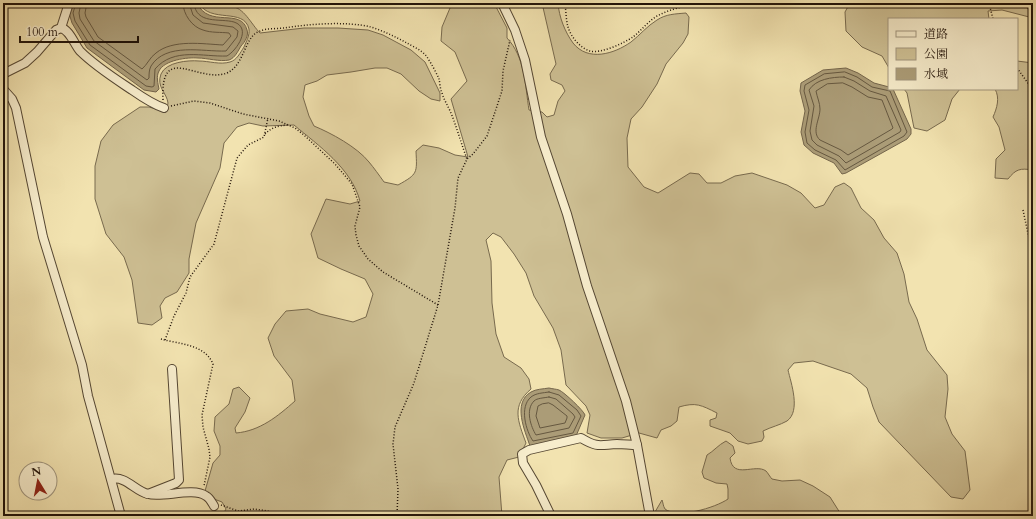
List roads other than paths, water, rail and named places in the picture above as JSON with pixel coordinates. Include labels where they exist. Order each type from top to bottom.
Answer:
[{"type":"street","points":[[3,74],[25,63],[37,52],[56,30],[61,28],[69,3]]},
{"type":"street","points":[[502,3],[515,30],[526,60],[541,137],[567,214],[587,286],[619,377],[637,445],[650,516]]},
{"type":"street","points":[[1028,3],[1033,6]]},
{"type":"street","points":[[61,28],[68,32],[82,53],[107,73],[149,101],[164,108]]},
{"type":"street","points":[[3,89],[12,100],[16,108],[43,237],[82,365],[88,396],[121,516]]},
{"type":"street","points":[[148,494],[176,483],[179,480],[172,369]]},
{"type":"street","points":[[551,516],[536,485],[523,463],[522,454],[529,450],[580,438],[590,444],[602,446],[618,444],[637,445]]},
{"type":"street","points":[[112,479],[116,478],[124,480],[148,494],[202,494],[207,496],[214,506]]},
{"type":"water","points":[[73,3],[197,3],[202,11],[209,15],[232,18],[244,23],[247,34],[244,43],[233,58],[222,61],[194,58],[171,62],[162,67],[158,73],[159,89],[156,92],[144,90],[87,48],[72,23],[69,13]]},
{"type":"water","points":[[846,68],[858,73],[874,83],[888,87],[888,90],[893,90],[911,129],[911,134],[907,139],[842,174],[834,163],[813,153],[804,145],[801,132],[805,111],[800,91],[801,83],[823,70]]},
{"type":"water","points":[[549,388],[562,391],[585,415],[576,436],[530,446],[523,425],[521,410],[522,403],[525,397],[531,392]]}]
